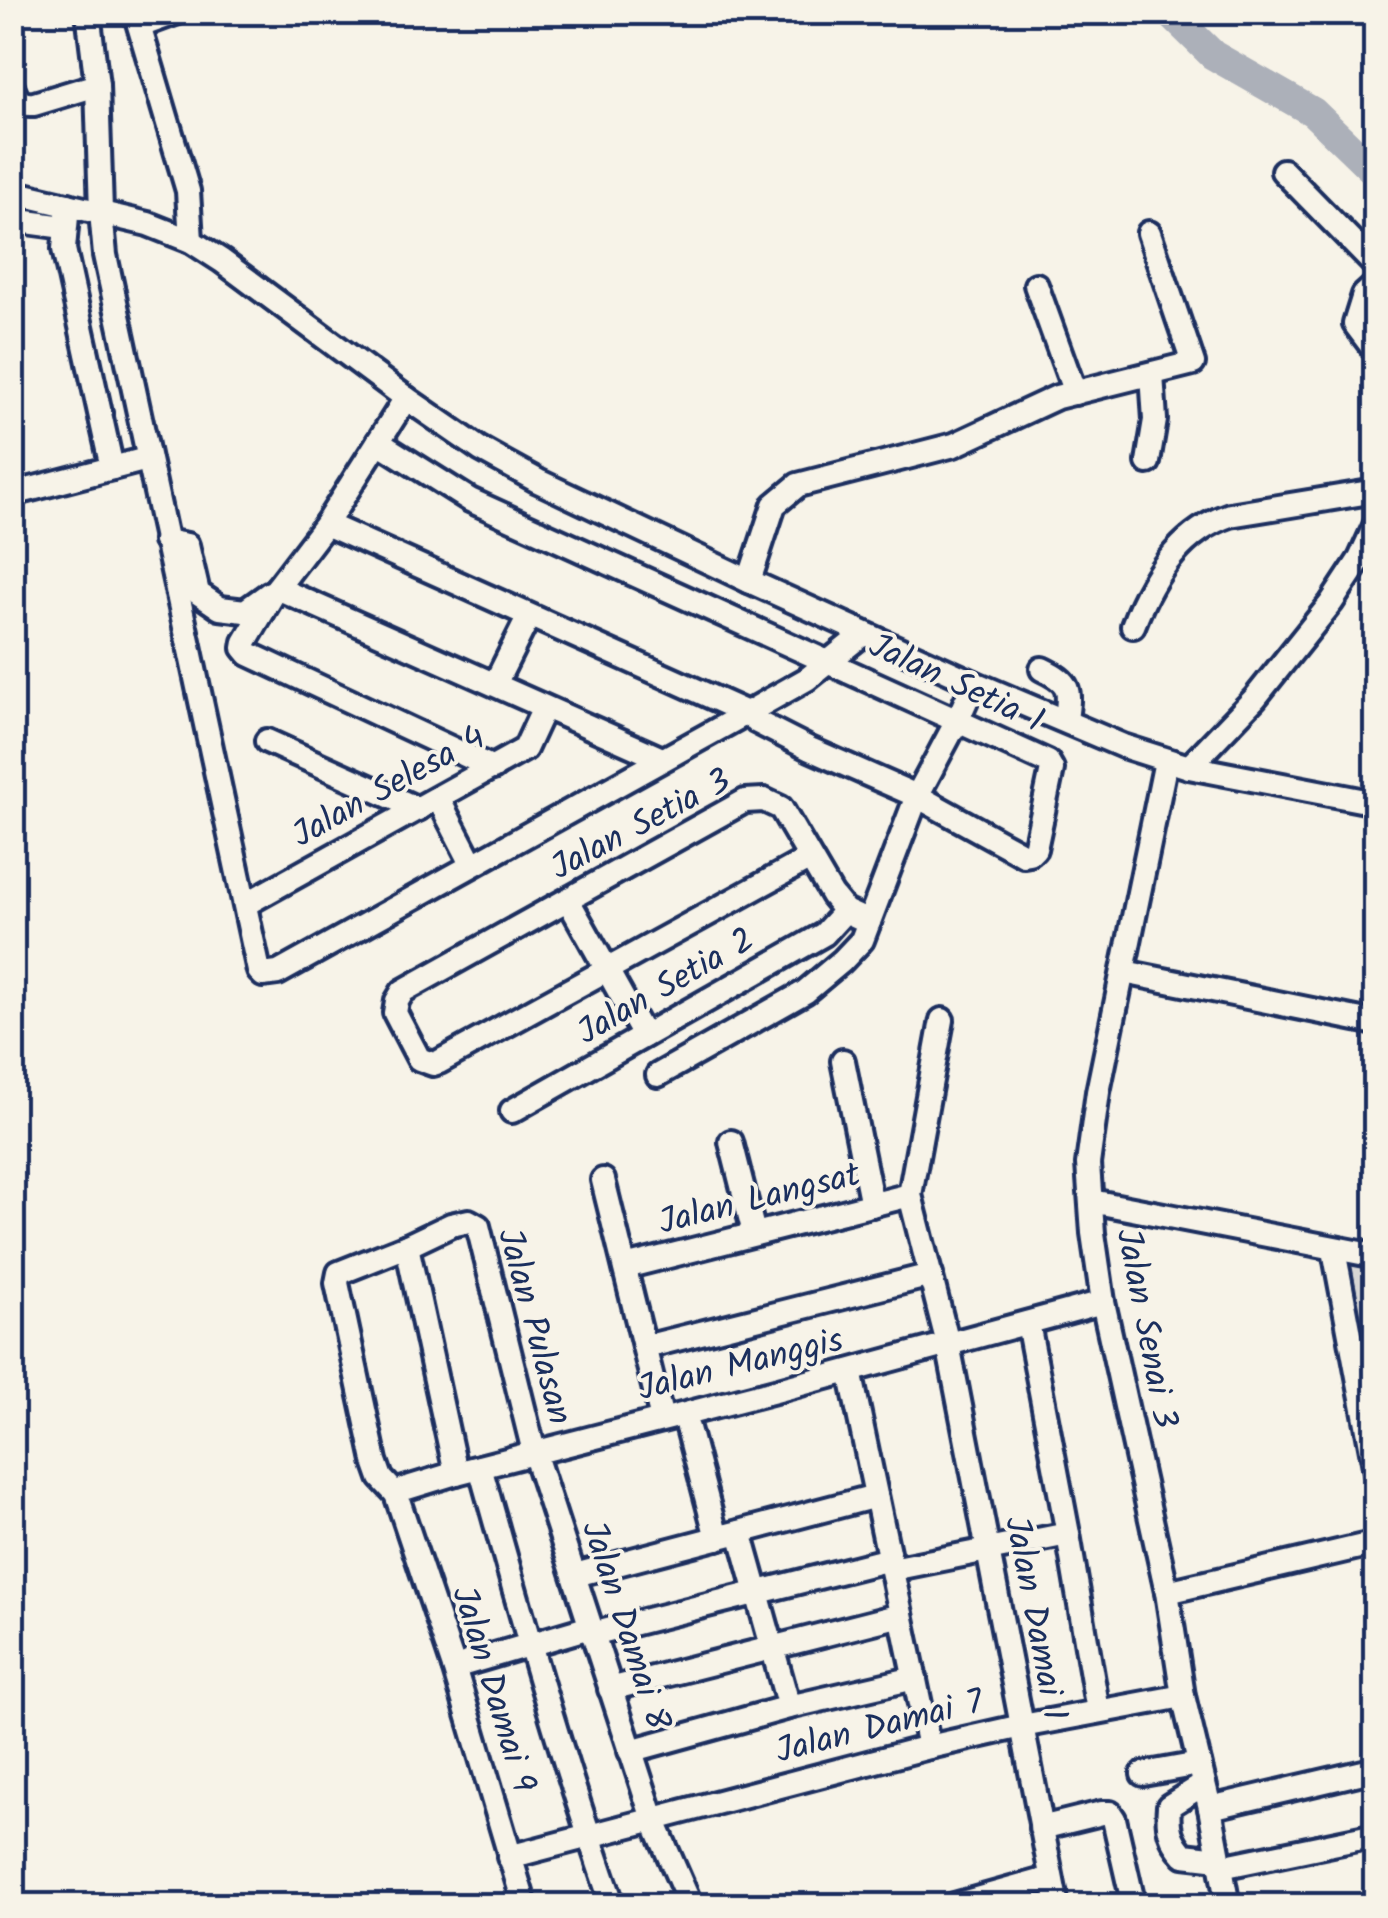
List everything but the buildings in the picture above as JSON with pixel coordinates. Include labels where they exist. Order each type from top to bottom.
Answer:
[{"type":"street","points":[[88,12],[98,85],[105,255],[259,971],[268,976],[278,973],[662,760],[752,718],[863,634]]},
{"type":"street","points":[[178,12],[138,19],[188,191],[192,242]]},
{"type":"street","points":[[12,87],[17,100],[25,105],[98,85]]},
{"type":"street","points":[[1283,171],[1376,266]]},
{"type":"street","points":[[12,192],[66,216]]},
{"type":"street","points":[[12,220],[101,212],[148,224],[192,242],[480,449],[538,481],[749,581],[974,684],[1123,746],[1178,764],[1376,803]]},
{"type":"street","points":[[66,216],[64,249],[112,468]]},
{"type":"street","points":[[749,581],[774,505],[798,486],[954,445],[1057,397],[1193,363],[1148,233]]},
{"type":"street","points":[[1376,284],[1364,295],[1355,324],[1376,352]]},
{"type":"street","points":[[1036,285],[1074,393]]},
{"type":"street","points":[[1148,462],[1155,420],[1152,374]]},
{"type":"street","points":[[406,398],[326,524],[277,588],[244,648],[249,654],[492,768]]},
{"type":"street","name":"Jalan Setia 1","points":[[378,442],[470,500],[1048,762],[1052,769],[1035,849],[1030,854],[1024,855],[917,796]]},
{"type":"street","points":[[13,490],[147,459]]},
{"type":"street","points":[[1134,626],[1162,567],[1184,542],[1213,521],[1376,491]]},
{"type":"street","points":[[326,524],[917,796]]},
{"type":"street","points":[[1178,764],[1255,698],[1360,559],[1376,524]]},
{"type":"street","points":[[165,541],[187,545],[198,593],[220,608],[245,611],[277,588]]},
{"type":"street","points":[[277,588],[662,760]]},
{"type":"street","points":[[495,684],[529,616]]},
{"type":"street","points":[[1042,669],[1059,677],[1067,688],[1066,720]]},
{"type":"street","points":[[658,1074],[805,992],[862,940],[917,796],[974,684]]},
{"type":"street","name":"Jalan Selesa 4","points":[[246,904],[525,749],[544,708]]},
{"type":"street","points":[[267,741],[428,804],[472,864]]},
{"type":"street","name":"Jalan Senai 3","points":[[1178,764],[1124,972],[1098,1092],[1088,1164],[1103,1302],[1167,1592],[1183,1696],[1228,1906]]},
{"type":"street","name":"Jalan Setia 3","points":[[606,971],[433,1064],[419,1059],[395,1012],[403,991],[745,801],[764,800],[780,808],[845,911]]},
{"type":"street","points":[[606,971],[810,858]]},
{"type":"street","points":[[568,900],[644,1036]]},
{"type":"street","points":[[845,911],[869,922]]},
{"type":"street","name":"Jalan Setia 2","points":[[512,1112],[824,934],[845,911]]},
{"type":"street","points":[[1124,972],[1376,1023]]},
{"type":"street","points":[[910,1195],[942,1020]]},
{"type":"street","points":[[842,1061],[872,1205]]},
{"type":"street","points":[[731,1142],[754,1234]]},
{"type":"street","points":[[604,1180],[662,1419]]},
{"type":"street","name":"Jalan Langsat","points":[[625,1268],[910,1195]]},
{"type":"street","name":"Jalan Damai 1","points":[[910,1195],[948,1344],[1056,1906]]},
{"type":"street","points":[[1091,1201],[1376,1256]]},
{"type":"street","name":"Jalan Pulasan","points":[[407,1246],[451,1224],[469,1221],[478,1226],[534,1452]]},
{"type":"street","points":[[407,1246],[456,1473]]},
{"type":"street","name":"Jalan Damai 9","points":[[407,1246],[339,1273],[337,1283],[375,1462],[381,1478],[396,1494],[454,1667],[524,1906]]},
{"type":"street","points":[[1334,1250],[1376,1472]]},
{"type":"street","points":[[645,1347],[930,1275]]},
{"type":"street","name":"Jalan Manggis","points":[[396,1494],[456,1473],[1103,1302]]},
{"type":"street","points":[[1028,1322],[1098,1712]]},
{"type":"street","points":[[850,1371],[929,1747]]},
{"type":"street","points":[[688,1428],[728,1535],[757,1592],[789,1707]]},
{"type":"street","name":"Jalan Damai 8","points":[[534,1452],[653,1819],[691,1906]]},
{"type":"street","points":[[480,1467],[530,1644],[614,1906]]},
{"type":"street","points":[[575,1575],[876,1496]]},
{"type":"street","points":[[454,1667],[530,1644],[757,1592],[1068,1534]]},
{"type":"street","points":[[1167,1592],[1376,1544]]},
{"type":"street","points":[[610,1689],[901,1616]]},
{"type":"street","points":[[630,1751],[789,1707],[914,1678]]},
{"type":"street","name":"Jalan Damai 7","points":[[509,1857],[929,1747],[1183,1696]]},
{"type":"street","points":[[1210,1808],[1376,1769]]},
{"type":"street","points":[[1143,1774],[1201,1774]]},
{"type":"street","points":[[1201,1774],[1169,1806],[1168,1824],[1174,1844],[1184,1856],[1220,1863],[1376,1834]]},
{"type":"street","points":[[1041,1828],[1110,1813],[1134,1906]]},
{"type":"street","points":[[951,1906],[1052,1878]]},
{"type":"shaded area","points":[[1350,1256],[1375,1261],[1375,1395],[1350,1263]]},
{"type":"waterway","points":[[1169,12],[1213,55],[1313,112],[1376,173]]}]
